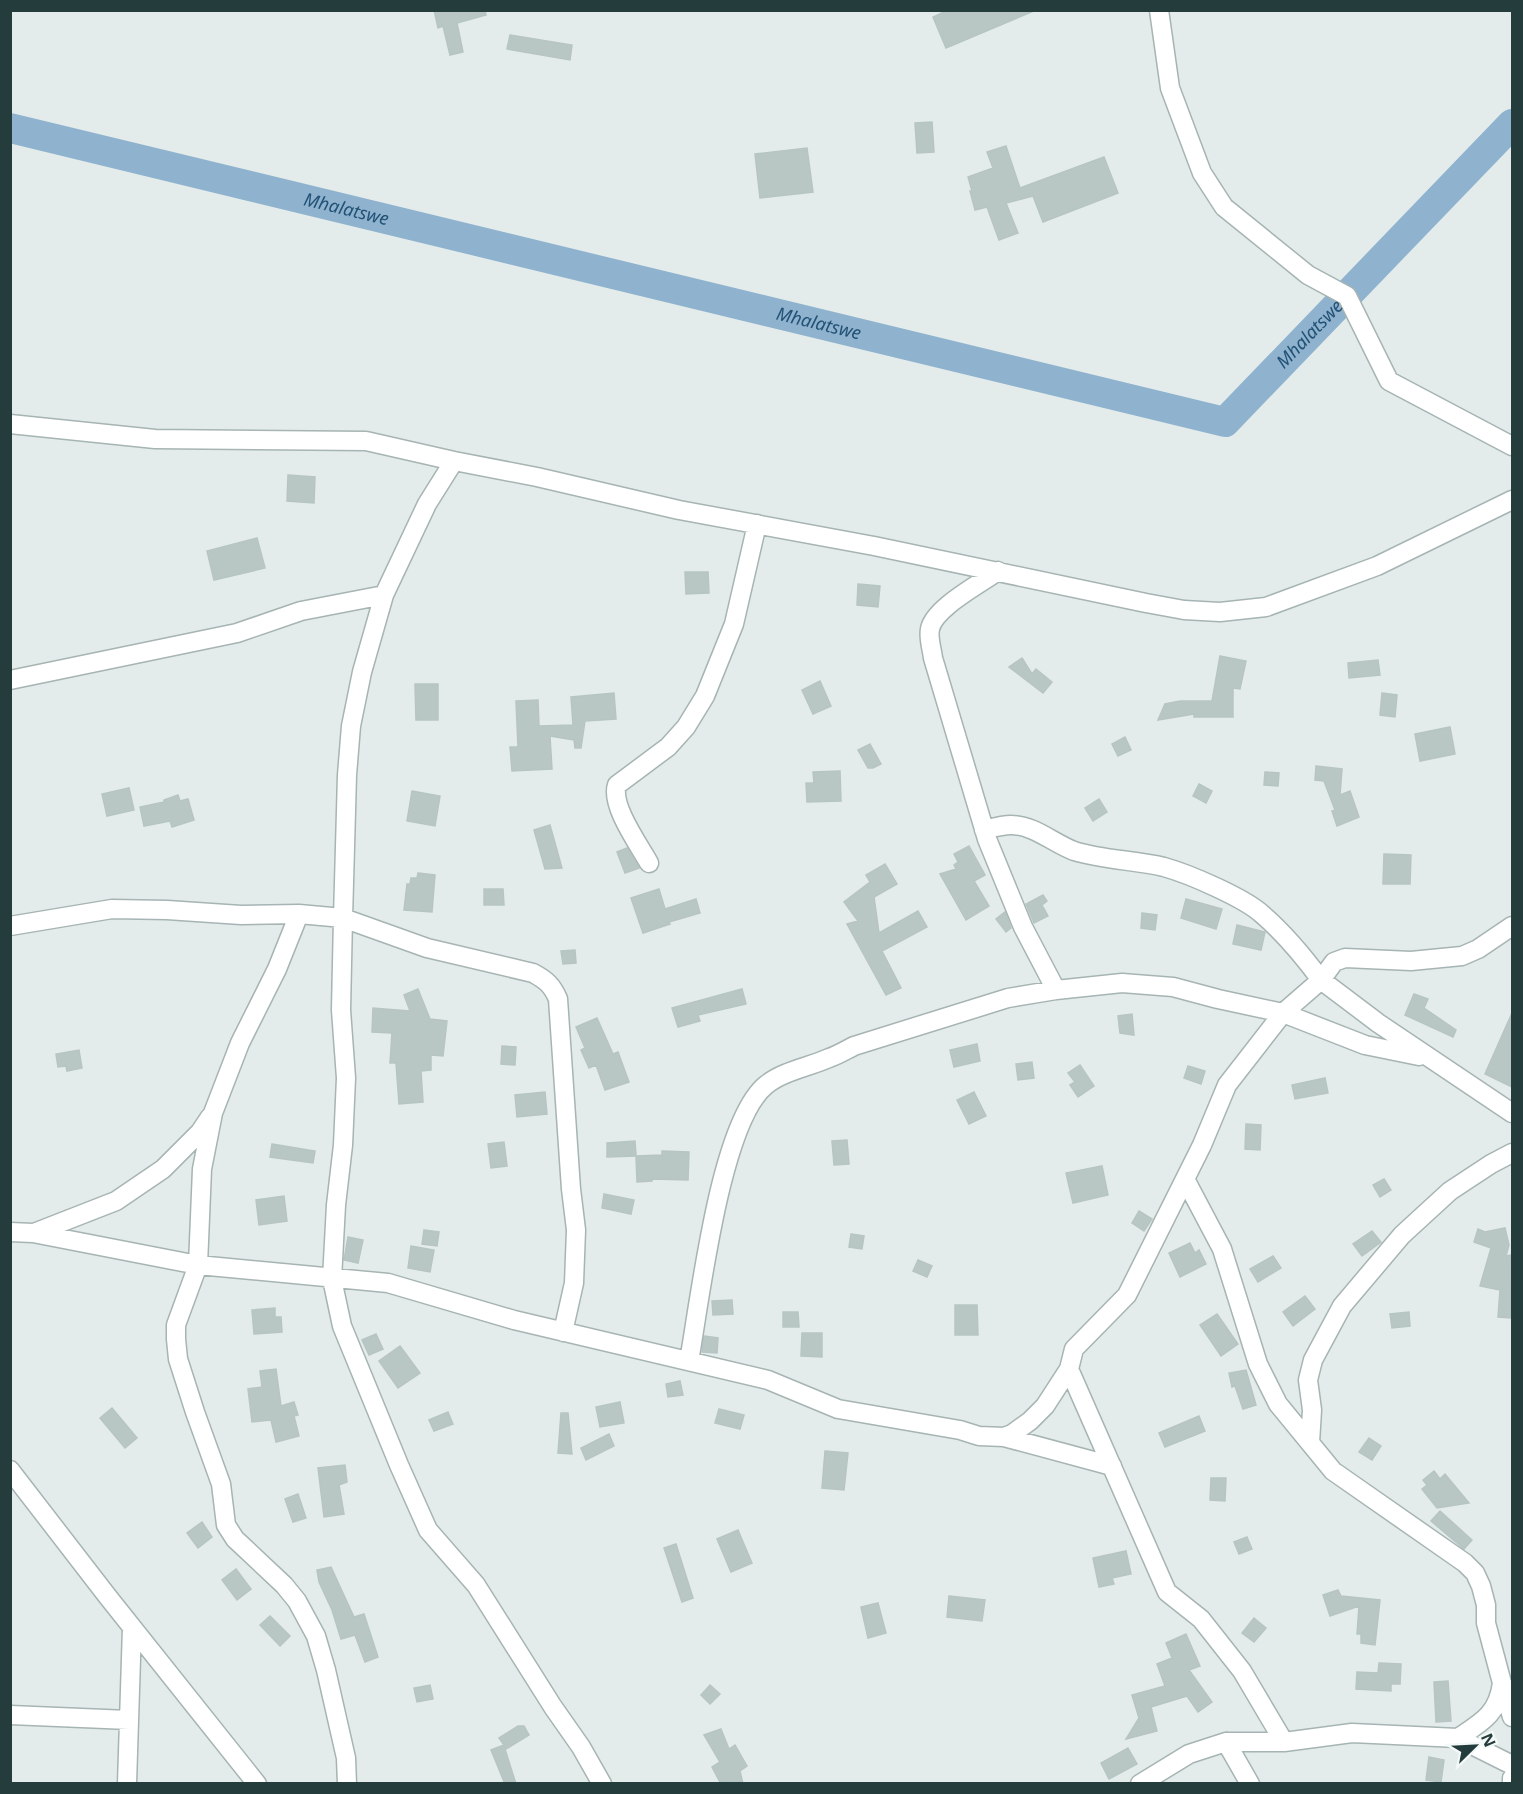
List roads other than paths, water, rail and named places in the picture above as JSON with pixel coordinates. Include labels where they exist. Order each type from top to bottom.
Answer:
[{"type":"street","points":[[1159,10],[1170,88],[1202,173],[1224,207],[1308,275],[1347,296],[1389,381],[1512,446]]},
{"type":"street","points":[[10,424],[155,439],[366,441],[679,510],[998,571],[1184,610],[1220,612],[1266,607],[1377,567],[1512,500]]},
{"type":"street","points":[[454,461],[427,504],[384,595],[362,672],[351,726],[347,775],[341,1010],[346,1078],[332,1279],[342,1326],[428,1530],[476,1585],[581,1747],[602,1784]]},
{"type":"street","points":[[649,863],[619,807],[615,793],[617,785],[668,747],[680,734],[705,696],[734,624],[757,524]]},
{"type":"street","points":[[998,571],[939,614],[930,626],[929,635],[933,658],[984,830],[1023,927],[1056,990]]},
{"type":"street","points":[[10,680],[237,633],[301,611],[384,595]]},
{"type":"street","points":[[984,830],[1011,825],[1022,826],[1074,851],[1165,867],[1216,887],[1262,913],[1303,955],[1321,980],[1429,1059],[1512,1113]]},
{"type":"street","points":[[10,926],[112,909],[241,915],[300,914],[343,918],[427,948],[533,973],[547,980],[554,988],[558,999],[576,1230],[574,1283],[563,1332]]},
{"type":"street","points":[[300,914],[277,969],[240,1043],[213,1113],[202,1169],[198,1265],[176,1325],[178,1359],[221,1484],[226,1525],[235,1539],[284,1585],[297,1601],[316,1636],[346,1758],[347,1784]]},
{"type":"street","points":[[1004,1437],[1030,1421],[1045,1406],[1069,1369],[1074,1349],[1127,1295],[1185,1179],[1227,1085],[1283,1013],[1321,980],[1334,962],[1345,958],[1411,961],[1462,956],[1478,949],[1512,926]]},
{"type":"street","points":[[689,1361],[719,1188],[754,1096],[767,1084],[781,1076],[830,1058],[854,1046],[1008,998],[1122,983],[1173,987],[1283,1013],[1365,1045],[1429,1059]]},
{"type":"street","points":[[33,1233],[116,1201],[163,1168],[200,1132],[213,1113]]},
{"type":"street","points":[[1310,1443],[1312,1410],[1308,1380],[1313,1360],[1342,1306],[1402,1235],[1450,1191],[1512,1153]]},
{"type":"street","points":[[1185,1179],[1222,1249],[1258,1364],[1278,1404],[1333,1471],[1475,1573],[1486,1605],[1486,1623],[1512,1717]]},
{"type":"street","points":[[10,1232],[33,1233],[198,1265],[388,1283],[514,1320],[768,1380],[838,1409],[960,1430],[979,1436],[1004,1437],[1112,1466]]},
{"type":"street","points":[[1069,1369],[1167,1592],[1201,1619],[1235,1662],[1284,1742]]},
{"type":"street","points":[[10,1470],[257,1784]]},
{"type":"street","points":[[127,1784],[132,1628]]},
{"type":"street","points":[[1458,1738],[1493,1712],[1502,1683]]},
{"type":"street","points":[[10,1714],[129,1720]]},
{"type":"street","points":[[1140,1784],[1189,1754],[1226,1742],[1284,1742],[1352,1733],[1458,1738],[1512,1765]]},
{"type":"street","points":[[1226,1742],[1250,1784]]},
{"type":"street","points":[[1512,1778],[1512,1784]]},
{"type":"waterway","name":"Mhalatswe","points":[[10,128],[1225,422],[1512,124]]}]
